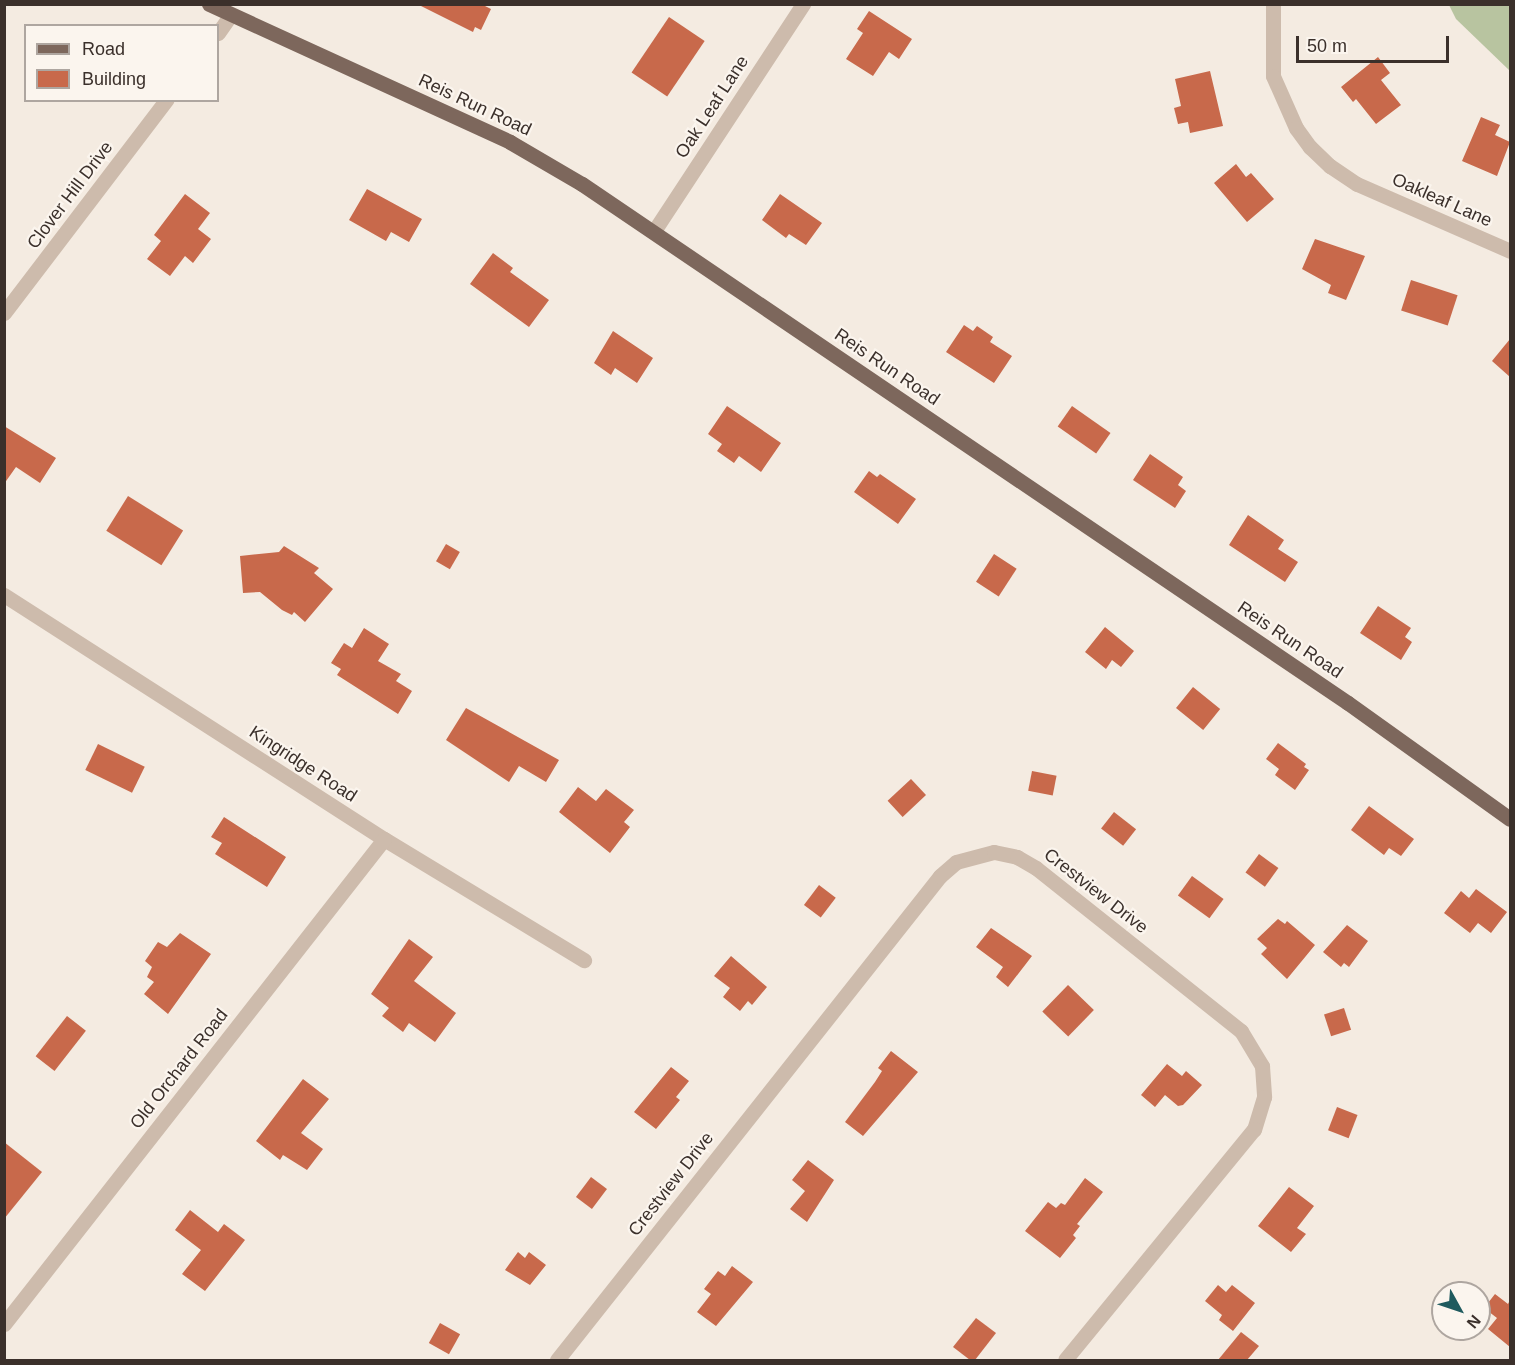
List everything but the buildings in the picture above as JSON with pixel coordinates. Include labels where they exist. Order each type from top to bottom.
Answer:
[{"type":"main road","name":"Reis Run Road","points":[[209,4],[230,16],[510,142],[654,231],[1348,703],[1510,819]]},
{"type":"street","name":"Oak Leaf Lane","points":[[654,231],[802,4]]},
{"type":"street","name":"Oakleaf Lane","points":[[1273,4],[1274,76],[1288,111],[1310,147],[1357,184],[1510,251]]},
{"type":"street","points":[[219,32],[230,16]]},
{"type":"street","name":"Clover Hill Drive","points":[[4,313],[164,102]]},
{"type":"street","name":"Kingridge Road","points":[[4,595],[384,838],[584,960]]},
{"type":"street","name":"Old Orchard Road","points":[[4,1323],[384,838]]},
{"type":"street","name":"Crestview Drive","points":[[557,1360],[940,876],[956,862],[994,852],[1017,857],[1036,868],[1232,1023],[1256,1052],[1263,1066],[1264,1097],[1254,1129],[1065,1360]]},
{"type":"green space","points":[[1449,5],[1510,5],[1510,71],[1456,19]]}]
